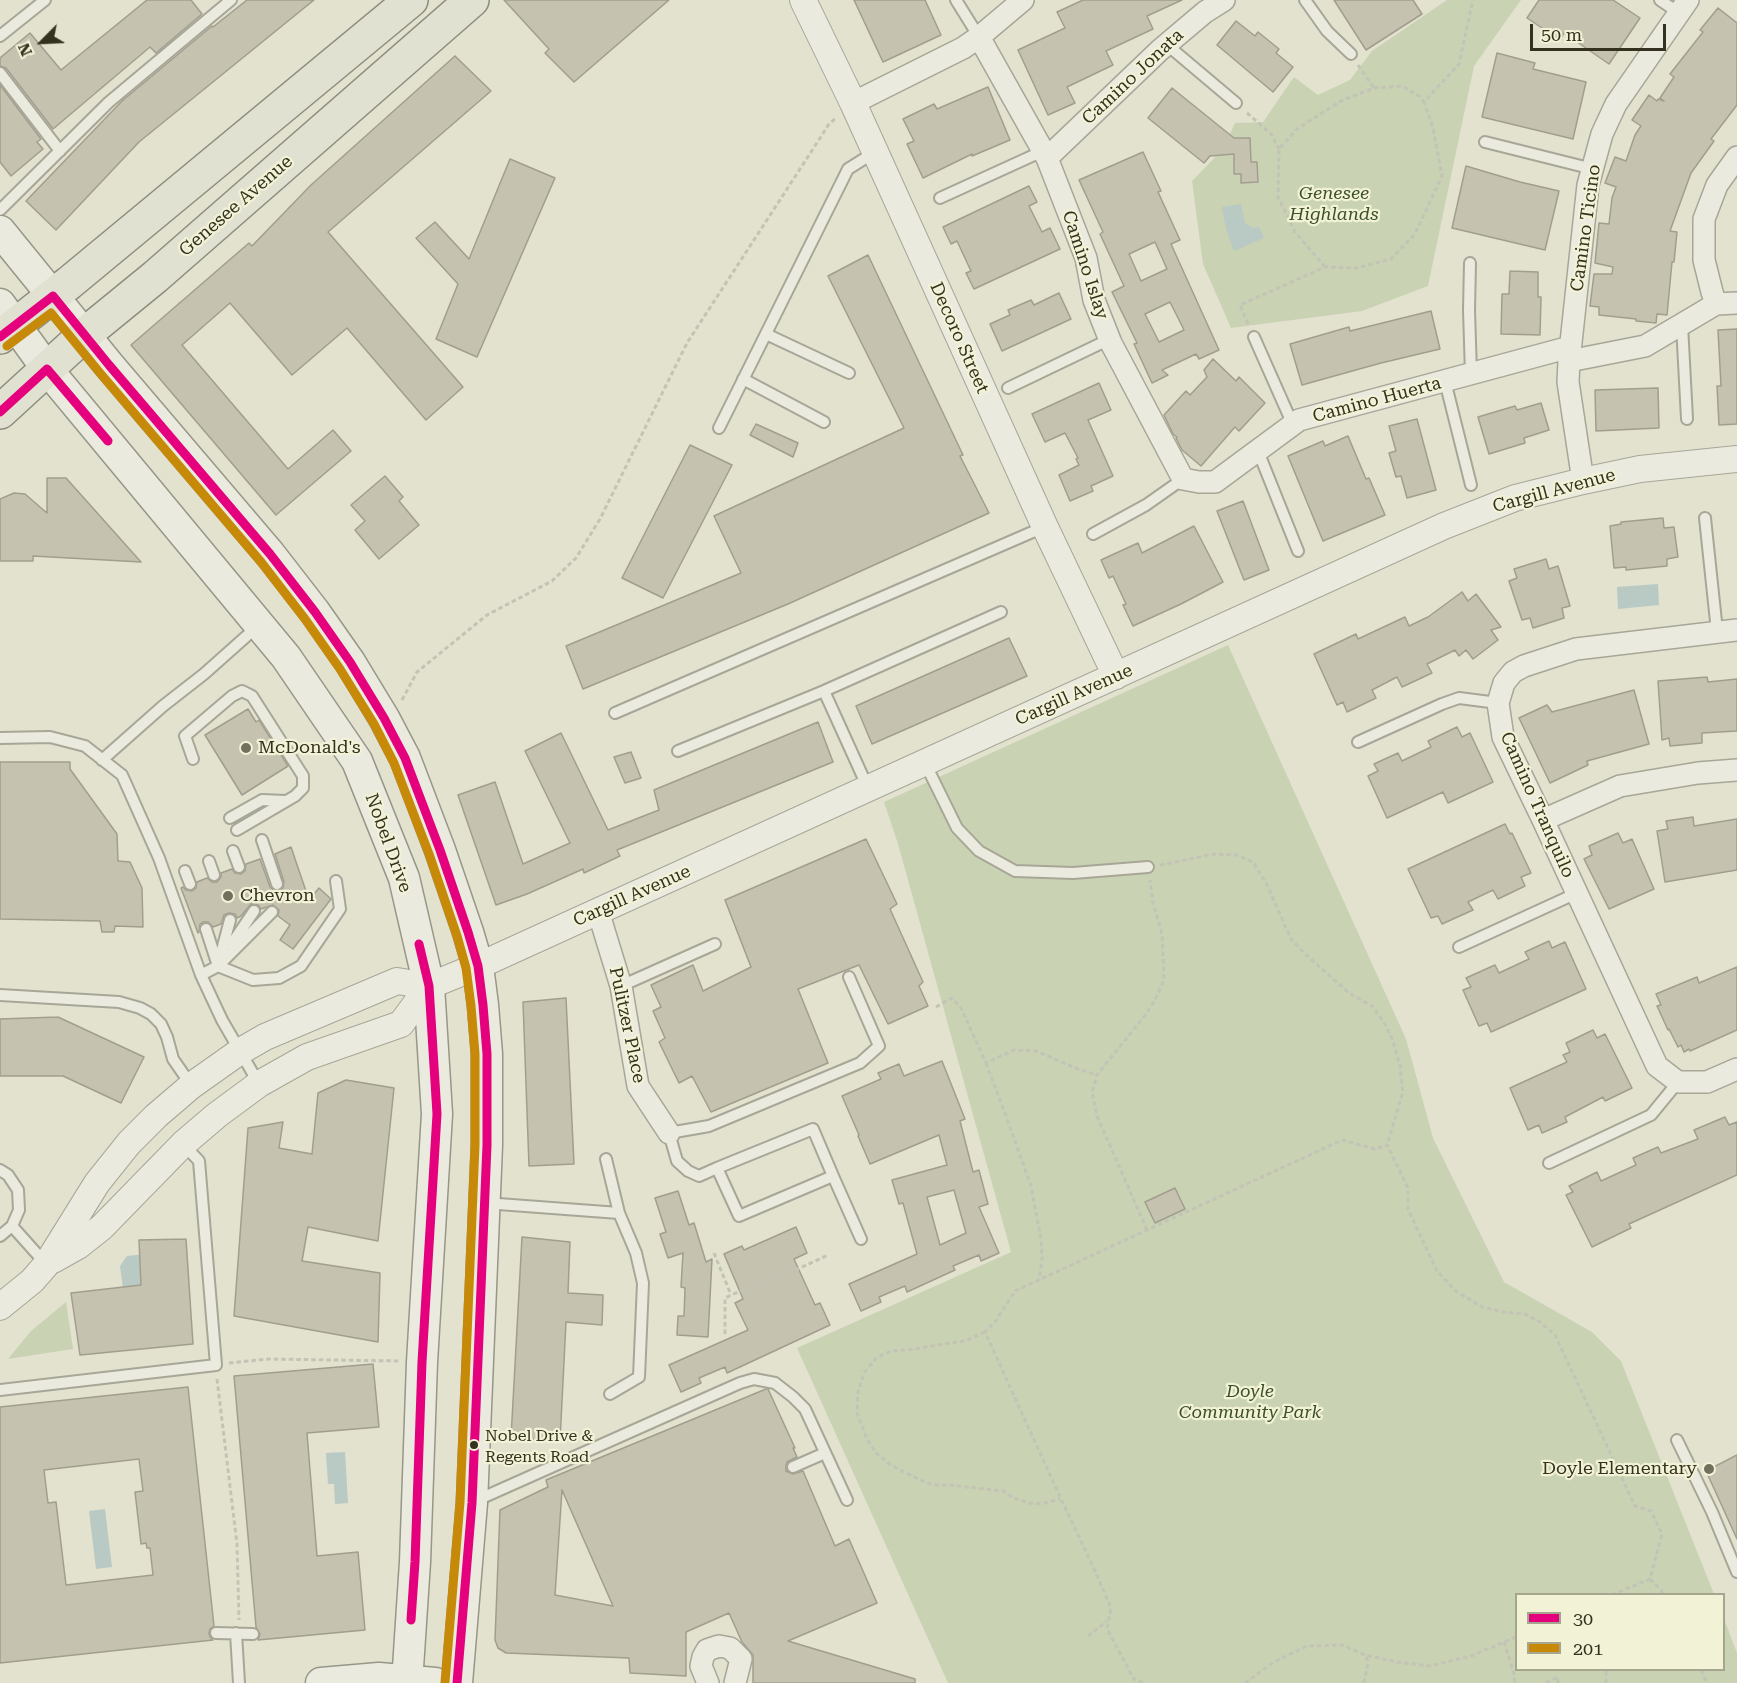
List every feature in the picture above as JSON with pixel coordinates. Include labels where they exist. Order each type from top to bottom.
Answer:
[{"type":"main road","points":[[5,323],[53,296],[411,0]]},
{"type":"main road","name":"Genesee Avenue","points":[[0,412],[84,335],[155,277],[472,0]]},
{"type":"main road","points":[[0,231],[84,335],[270,554],[350,662],[405,758],[440,850],[478,966],[487,1054],[485,1203],[472,1503],[457,1683]]},
{"type":"main road","name":"Nobel Drive","points":[[5,323],[47,369],[286,657],[357,761],[404,878],[429,986],[437,1114],[422,1362],[415,1562],[416,1682]]},
{"type":"main road","points":[[321,1683],[379,1678],[416,1682]]},
{"type":"street","name":"Decoro Street","points":[[803,0],[853,103],[1045,527],[1116,676]]},
{"type":"street","points":[[853,103],[963,48],[1023,0]]},
{"type":"street","name":"Camino Jonata","points":[[1045,154],[1166,44],[1205,12],[1224,0]]},
{"type":"street","name":"Camino Ticino","points":[[1583,481],[1568,382],[1588,185],[1602,134],[1616,104],[1683,7]]},
{"type":"street","name":"Camino Islay","points":[[979,37],[1045,154],[1086,258],[1094,300],[1110,339],[1191,481]]},
{"type":"street","points":[[1727,304],[1712,292],[1704,260],[1704,219],[1717,185],[1737,157]]},
{"type":"street","name":"Camino Huerta","points":[[1191,481],[1215,482],[1299,420],[1471,374],[1570,354],[1645,346],[1682,324],[1727,304]]},
{"type":"street","name":"Cargill Avenue","points":[[429,986],[478,966],[1444,526],[1515,498],[1583,481],[1640,469],[1737,459]]},
{"type":"street","points":[[1498,703],[1504,683],[1513,672],[1575,649],[1727,631]]},
{"type":"street","name":"Camino Tranquilo","points":[[1498,703],[1503,738],[1657,1066],[1678,1082]]},
{"type":"street","points":[[1543,820],[1620,786],[1698,773],[1737,770]]},
{"type":"street","name":"Pulitzer Place","points":[[598,911],[621,986],[638,1086],[669,1133]]},
{"type":"street","points":[[0,1307],[32,1281],[46,1264],[92,1191],[129,1143],[191,1086],[239,1052],[274,1033],[397,981],[429,986],[401,1024],[308,1057],[259,1084],[183,1144],[102,1227],[78,1246],[46,1264]]},
{"type":"street","points":[[1678,1082],[1707,1082],[1737,1069]]},
{"type":"street","points":[[708,1683],[701,1666],[703,1657],[707,1650],[719,1646],[730,1648],[741,1659],[735,1683]]},
{"type":"lane","points":[[0,36],[45,0]]},
{"type":"lane","points":[[0,210],[109,102],[231,0]]},
{"type":"lane","points":[[956,0],[979,37]]},
{"type":"lane","points":[[1305,0],[1327,31],[1351,54]]},
{"type":"lane","points":[[1660,0],[1683,7]]},
{"type":"lane","points":[[1166,44],[1236,103]]},
{"type":"lane","points":[[0,73],[60,150]]},
{"type":"lane","points":[[1485,142],[1593,169]]},
{"type":"lane","points":[[719,428],[848,169],[875,152]]},
{"type":"lane","points":[[940,198],[1045,154]]},
{"type":"lane","points":[[1470,262],[1471,374]]},
{"type":"lane","points":[[1682,324],[1687,419]]},
{"type":"lane","points":[[766,334],[849,373]]},
{"type":"lane","points":[[1254,337],[1293,425]]},
{"type":"lane","points":[[1008,388],[1110,339]]},
{"type":"lane","points":[[743,380],[824,422]]},
{"type":"lane","points":[[1445,381],[1471,485]]},
{"type":"lane","points":[[1258,451],[1299,551]]},
{"type":"lane","points":[[1093,534],[1191,481]]},
{"type":"lane","points":[[1705,518],[1727,631]]},
{"type":"lane","points":[[615,713],[1045,527]]},
{"type":"lane","points":[[678,751],[824,691],[1001,612]]},
{"type":"lane","points":[[102,760],[260,624]]},
{"type":"lane","points":[[193,759],[185,736],[232,696],[242,691],[252,696],[303,776],[303,788],[295,796],[237,830]]},
{"type":"lane","points":[[824,691],[868,789]]},
{"type":"lane","points":[[1358,742],[1459,698],[1498,703]]},
{"type":"lane","points":[[0,738],[50,737],[85,746],[122,775],[159,858],[201,975],[239,1052],[259,1084]]},
{"type":"lane","points":[[925,762],[957,828],[979,850],[1015,871],[1073,873],[1148,867]]},
{"type":"lane","points":[[230,818],[262,800],[286,801]]},
{"type":"lane","points":[[262,840],[277,884]]},
{"type":"lane","points":[[233,851],[239,867]]},
{"type":"lane","points":[[209,861],[214,875]]},
{"type":"lane","points":[[185,871],[190,884]]},
{"type":"lane","points":[[218,966],[253,980],[279,978],[301,966],[340,909],[336,881]]},
{"type":"lane","points":[[1459,946],[1577,893]]},
{"type":"lane","points":[[218,966],[254,911]]},
{"type":"lane","points":[[201,975],[218,966],[272,912]]},
{"type":"lane","points":[[218,966],[230,920]]},
{"type":"lane","points":[[206,929],[218,966]]},
{"type":"lane","points":[[621,986],[715,944]]},
{"type":"lane","points":[[849,977],[879,1046],[860,1063],[709,1126],[669,1133],[677,1161],[688,1171],[699,1176],[813,1129],[861,1239]]},
{"type":"lane","points":[[0,995],[119,1002],[140,1008],[151,1014],[161,1024],[167,1037],[172,1059],[191,1086]]},
{"type":"lane","points":[[1549,1163],[1651,1115],[1678,1082]]},
{"type":"lane","points":[[0,1390],[216,1365],[199,1161],[183,1144]]},
{"type":"lane","points":[[606,1159],[619,1214],[636,1253],[643,1283],[639,1377],[610,1394]]},
{"type":"lane","points":[[717,1168],[739,1216],[833,1176]]},
{"type":"lane","points":[[0,1170],[8,1175],[18,1190],[19,1210],[12,1226],[0,1236]]},
{"type":"lane","points":[[485,1203],[619,1214]]},
{"type":"lane","points":[[12,1226],[46,1264]]},
{"type":"lane","points":[[472,1503],[753,1379],[775,1383],[805,1409],[847,1500]]},
{"type":"lane","points":[[1677,1440],[1712,1512],[1737,1572]]},
{"type":"lane","points":[[793,1467],[825,1453]]},
{"type":"lane","points":[[216,1633],[238,1630],[253,1634]]},
{"type":"lane","points":[[238,1630],[239,1683]]},
{"type":"path","points":[[1424,102],[1459,64],[1473,0]]},
{"type":"path","points":[[1351,54],[1374,88]]},
{"type":"path","points":[[1254,337],[1240,305],[1325,267],[1357,268],[1391,259],[1415,234],[1442,176],[1433,128],[1424,102],[1419,96],[1402,86],[1374,88],[1341,101],[1298,129],[1279,149]]},
{"type":"path","points":[[384,718],[399,706],[417,672],[487,615],[552,580],[576,558],[600,519],[687,343],[829,124],[853,103]]},
{"type":"path","points":[[1236,103],[1271,135],[1279,149],[1278,197],[1295,232],[1325,267]]},
{"type":"path","points":[[1287,277],[1290,282]]},
{"type":"path","points":[[1147,1230],[1097,1116],[1092,1092],[1097,1075],[1146,1014],[1164,980],[1162,934],[1153,903],[1148,867],[1214,854],[1237,855],[1253,862],[1267,885],[1291,939],[1350,993],[1372,1006],[1385,1024],[1400,1066],[1403,1092],[1387,1145],[1408,1188],[1408,1209],[1437,1270],[1456,1291],[1482,1307],[1525,1314],[1540,1322],[1554,1335],[1635,1506],[1651,1511],[1662,1534],[1650,1578]]},
{"type":"path","points":[[936,1007],[951,999],[960,1006],[986,1063],[1006,1116],[1033,1196],[1041,1239],[1042,1258],[1039,1281]]},
{"type":"path","points":[[986,1063],[1014,1050],[1036,1051],[1097,1075]]},
{"type":"path","points":[[1061,1499],[1040,1504],[1030,1503],[1013,1498],[1003,1491],[934,1485],[891,1466],[877,1455],[867,1439],[857,1413],[858,1392],[864,1373],[876,1358],[891,1351],[965,1341],[985,1332],[1015,1291],[1342,1140],[1375,1149],[1387,1145]]},
{"type":"path","points":[[714,1253],[731,1295]]},
{"type":"path","points":[[725,1334],[725,1298],[753,1285],[761,1286],[828,1255]]},
{"type":"path","points":[[985,1332],[1111,1608],[1107,1629],[1134,1679],[1143,1683]]},
{"type":"path","points":[[238,1630],[237,1544],[216,1365],[269,1359],[401,1361]]},
{"type":"path","points":[[1616,1593],[1650,1578]]},
{"type":"path","points":[[1650,1578],[1663,1593]]},
{"type":"path","points":[[1088,1636],[1109,1620]]},
{"type":"path","points":[[1247,1682],[1274,1662],[1307,1646],[1342,1644],[1365,1655],[1430,1666],[1471,1656],[1515,1637]]},
{"type":"path","points":[[1504,1642],[1515,1677],[1514,1683]]},
{"type":"path","points":[[1364,1683],[1368,1662],[1365,1655]]},
{"type":"path","points":[[1546,1683],[1558,1677],[1558,1683]]},
{"type":"green space","name":"Genesee Highlands","points":[[1447,0],[1521,0],[1474,66],[1428,286],[1362,311],[1231,328],[1203,264],[1192,181],[1223,149],[1235,123],[1263,122],[1294,77],[1318,95],[1350,80],[1372,51]]},
{"type":"green space","name":"Doyle Community Park","points":[[1228,645],[1406,1039],[1433,1138],[1504,1282],[1592,1332],[1621,1361],[1714,1593],[1515,1593],[1515,1671],[1725,1671],[1725,1622],[1737,1653],[1737,1683],[948,1683],[797,1348],[1011,1252],[898,844],[884,802]]},
{"type":"green space","points":[[66,1302],[73,1349],[8,1359],[31,1331]]},
{"type":"shaded area","points":[[1241,204],[1245,223],[1253,228],[1259,227],[1264,238],[1234,251],[1226,229],[1222,207]]},
{"type":"shaded area","points":[[1658,584],[1659,605],[1618,609],[1617,587]]},
{"type":"shaded area","points":[[146,1254],[151,1284],[123,1288],[120,1266],[127,1256]]},
{"type":"shaded area","points":[[345,1452],[348,1503],[335,1504],[334,1484],[328,1484],[326,1453]]},
{"type":"shaded area","points":[[105,1509],[112,1567],[96,1569],[89,1511]]},
{"type":"building","points":[[147,0],[191,0],[202,14],[156,53],[150,47],[53,129],[6,68],[0,66],[0,58],[30,33],[61,70]]},
{"type":"building","points":[[247,0],[314,0],[139,142],[56,230],[26,201],[122,101]]},
{"type":"building","points":[[504,0],[669,0],[574,82],[545,53],[549,49]]},
{"type":"building","points":[[854,0],[925,0],[941,35],[883,62]]},
{"type":"building","points":[[1083,0],[1182,0],[1147,16],[1153,29],[1106,51],[1113,65],[1067,87],[1075,103],[1048,115],[1018,50],[1065,28],[1057,12]]},
{"type":"building","points":[[1334,0],[1413,0],[1422,14],[1366,50]]},
{"type":"building","points":[[1539,0],[1613,0],[1640,18],[1609,64],[1564,33],[1560,40],[1527,18]]},
{"type":"building","points":[[1718,8],[1737,23],[1737,105],[1711,139],[1714,141],[1691,173],[1670,231],[1677,232],[1667,315],[1657,314],[1656,323],[1599,315],[1599,307],[1590,306],[1594,274],[1612,274],[1613,267],[1595,263],[1599,223],[1609,224],[1612,198],[1616,187],[1605,183],[1615,157],[1626,161],[1635,135],[1641,126],[1632,120],[1649,95],[1657,101],[1658,99],[1664,101],[1660,98],[1674,77],[1670,74],[1703,32],[1700,30]]},
{"type":"building","points":[[1236,21],[1255,36],[1258,32],[1279,49],[1276,53],[1293,67],[1273,92],[1217,45]]},
{"type":"building","points":[[1497,53],[1535,63],[1533,69],[1586,82],[1573,139],[1482,117]]},
{"type":"building","points":[[455,56],[491,91],[328,232],[463,387],[426,420],[347,328],[292,375],[230,303],[182,345],[288,469],[333,430],[351,451],[276,515],[131,345],[249,243],[252,246],[311,185]]},
{"type":"building","points":[[0,85],[41,139],[37,142],[43,149],[11,176],[0,162]]},
{"type":"building","points":[[988,87],[1010,140],[972,156],[972,154],[923,178],[907,144],[914,141],[903,119],[934,104],[937,109]]},
{"type":"building","points":[[1172,88],[1234,138],[1250,138],[1251,162],[1257,162],[1258,182],[1241,183],[1241,174],[1234,174],[1234,154],[1210,156],[1204,163],[1148,118]]},
{"type":"building","points":[[1143,152],[1180,240],[1171,244],[1219,350],[1199,359],[1196,354],[1162,370],[1168,375],[1152,383],[1134,344],[1137,343],[1112,292],[1124,286],[1079,180]],"holes":[[[1155,242],[1167,269],[1141,281],[1129,254]],[[1170,302],[1184,330],[1159,342],[1145,314]]]},
{"type":"building","points":[[510,159],[555,178],[477,357],[436,339],[458,284],[416,238],[435,222],[469,259]]},
{"type":"building","points":[[1466,166],[1559,191],[1545,250],[1452,228]]},
{"type":"building","points":[[1029,186],[1037,202],[1029,206],[1042,232],[1050,228],[1060,249],[974,289],[966,273],[971,271],[957,241],[951,244],[943,227]]},
{"type":"building","points":[[868,255],[963,455],[960,456],[989,513],[788,604],[583,689],[566,646],[741,573],[714,516],[904,428],[828,276]]},
{"type":"building","points":[[1510,271],[1538,272],[1538,297],[1541,297],[1540,335],[1501,334],[1502,294],[1509,294]]},
{"type":"building","points":[[1059,293],[1071,319],[1002,351],[990,324],[1010,315],[1008,310],[1031,300],[1034,305]]},
{"type":"building","points":[[1431,311],[1440,349],[1302,385],[1290,344],[1349,327],[1350,331]]},
{"type":"building","points":[[1737,329],[1737,424],[1719,425],[1717,386],[1721,386],[1718,330]]},
{"type":"building","points":[[1213,359],[1236,381],[1239,377],[1265,403],[1239,431],[1235,427],[1201,466],[1182,450],[1164,415],[1186,391],[1190,395],[1207,377],[1204,370]]},
{"type":"building","points":[[1099,383],[1111,410],[1088,420],[1113,476],[1091,486],[1093,491],[1070,501],[1059,475],[1079,465],[1076,459],[1078,458],[1065,433],[1045,442],[1032,414]]},
{"type":"building","points":[[1658,388],[1659,428],[1596,431],[1595,390]]},
{"type":"building","points":[[1541,403],[1549,430],[1524,438],[1525,443],[1489,454],[1478,417],[1515,406],[1517,410]]},
{"type":"building","points":[[1417,419],[1436,490],[1407,498],[1401,476],[1396,477],[1389,453],[1396,451],[1389,426]]},
{"type":"building","points":[[756,424],[798,443],[793,457],[750,435]]},
{"type":"building","points":[[1348,436],[1366,479],[1369,478],[1385,515],[1323,541],[1288,456],[1323,441],[1325,446]]},
{"type":"building","points":[[690,445],[732,465],[663,598],[622,578]]},
{"type":"building","points":[[385,476],[403,497],[399,501],[419,525],[379,559],[355,530],[365,521],[351,505]]},
{"type":"building","points":[[47,478],[66,478],[141,562],[33,556],[33,561],[0,561],[0,499],[14,493],[25,494],[47,513]]},
{"type":"building","points":[[1243,501],[1269,570],[1244,580],[1217,511]]},
{"type":"building","points":[[1663,518],[1664,528],[1674,527],[1678,557],[1667,559],[1667,566],[1626,570],[1626,567],[1614,568],[1610,526],[1621,524],[1621,522]]},
{"type":"building","points":[[1194,526],[1223,582],[1133,626],[1113,576],[1109,578],[1101,560],[1138,543],[1142,553]]},
{"type":"building","points":[[1546,559],[1549,569],[1558,566],[1570,606],[1562,608],[1564,618],[1533,628],[1530,618],[1522,620],[1509,581],[1517,578],[1514,569]]},
{"type":"building","points":[[1462,592],[1468,601],[1476,594],[1501,627],[1491,630],[1498,640],[1473,659],[1466,650],[1459,656],[1455,650],[1427,664],[1432,673],[1402,687],[1397,677],[1372,690],[1376,698],[1347,712],[1343,702],[1337,705],[1314,654],[1356,634],[1358,639],[1405,617],[1409,626],[1428,617]]},
{"type":"building","points":[[1009,638],[1027,676],[872,744],[856,706]]},
{"type":"building","points":[[1707,677],[1708,682],[1737,679],[1737,731],[1702,733],[1702,743],[1670,746],[1669,738],[1662,740],[1658,681]]},
{"type":"building","points":[[1634,690],[1649,744],[1587,761],[1588,765],[1550,783],[1519,718],[1547,705],[1552,712]]},
{"type":"building","points":[[248,709],[256,722],[259,720],[288,766],[242,795],[205,735]]},
{"type":"building","points":[[818,722],[833,762],[617,850],[620,856],[584,873],[583,869],[496,905],[458,795],[495,782],[523,864],[570,843],[525,751],[561,733],[608,830],[659,810],[654,790]]},
{"type":"building","points":[[1457,727],[1462,737],[1470,733],[1493,782],[1448,803],[1443,792],[1387,818],[1368,776],[1378,771],[1374,764],[1398,753],[1402,761],[1431,747],[1428,741]]},
{"type":"building","points":[[631,752],[641,778],[625,783],[614,757]]},
{"type":"building","points":[[0,762],[70,762],[70,769],[117,834],[118,861],[130,862],[142,888],[143,927],[115,926],[114,932],[102,932],[100,921],[0,919]]},
{"type":"building","points":[[1693,817],[1694,826],[1737,819],[1737,870],[1665,882],[1657,831],[1668,829],[1666,821]]},
{"type":"building","points":[[1505,824],[1510,834],[1512,833],[1531,873],[1521,877],[1525,886],[1498,899],[1493,890],[1468,902],[1473,910],[1442,924],[1438,916],[1431,918],[1408,869]]},
{"type":"building","points":[[1618,833],[1623,843],[1632,839],[1654,889],[1609,909],[1584,859],[1592,855],[1589,846]]},
{"type":"building","points":[[866,839],[897,904],[890,909],[923,982],[919,986],[928,1006],[888,1024],[859,965],[798,989],[828,1063],[711,1112],[692,1076],[679,1083],[659,1042],[665,1038],[653,1011],[661,1007],[651,985],[693,965],[703,991],[751,967],[725,900]]},
{"type":"building","points":[[291,847],[309,900],[319,888],[331,899],[293,949],[280,940],[290,925],[278,916],[279,910],[273,905],[261,909],[258,905],[251,904],[241,916],[237,918],[235,914],[229,913],[224,915],[221,924],[213,927],[208,922],[203,922],[200,924],[198,933],[181,888],[192,891],[196,888],[197,882],[207,878],[212,882],[217,882],[221,873],[232,869],[235,873],[241,874],[245,871],[246,864],[260,859],[270,887],[275,891],[280,891],[284,882],[275,854]]},
{"type":"building","points":[[1549,941],[1552,948],[1565,942],[1586,989],[1491,1032],[1487,1023],[1479,1026],[1463,990],[1471,987],[1466,978],[1495,965],[1499,973],[1529,959],[1525,952]]},
{"type":"building","points":[[1737,967],[1737,1030],[1684,1052],[1681,1045],[1678,1047],[1668,1030],[1657,1006],[1661,1005],[1656,994],[1697,977],[1699,983]]},
{"type":"building","points":[[566,998],[574,1164],[529,1166],[523,1002]]},
{"type":"building","points":[[58,1017],[144,1057],[121,1103],[63,1076],[0,1076],[0,1019]]},
{"type":"building","points":[[1593,1030],[1597,1038],[1605,1034],[1632,1088],[1605,1101],[1603,1097],[1565,1117],[1567,1122],[1542,1133],[1539,1125],[1528,1130],[1510,1088],[1567,1062],[1563,1055],[1570,1052],[1566,1043]]},
{"type":"building","points":[[942,1061],[965,1119],[960,1121],[973,1172],[979,1170],[988,1204],[979,1207],[999,1253],[981,1261],[979,1255],[953,1266],[955,1270],[907,1292],[905,1286],[879,1297],[881,1302],[861,1311],[849,1284],[917,1254],[903,1203],[899,1204],[892,1180],[947,1165],[939,1135],[870,1164],[842,1096],[881,1079],[878,1073],[899,1064],[904,1076]],"holes":[[[954,1190],[966,1233],[940,1245],[927,1197]]]},
{"type":"building","points":[[346,1080],[394,1088],[378,1241],[308,1227],[302,1261],[380,1273],[378,1342],[234,1316],[248,1128],[283,1122],[279,1148],[312,1154],[318,1093]]},
{"type":"building","points":[[1725,1117],[1729,1125],[1737,1122],[1737,1175],[1629,1224],[1631,1228],[1592,1247],[1566,1195],[1573,1192],[1569,1186],[1597,1172],[1601,1181],[1636,1165],[1633,1158],[1658,1147],[1661,1153],[1698,1139],[1694,1130]]},
{"type":"building","points":[[1175,1188],[1185,1209],[1155,1223],[1145,1202]]},
{"type":"building","points":[[678,1191],[689,1225],[694,1223],[706,1262],[712,1259],[708,1337],[677,1335],[678,1316],[684,1316],[685,1288],[681,1287],[683,1253],[668,1258],[660,1234],[666,1232],[655,1198]]},
{"type":"building","points":[[796,1227],[807,1253],[794,1259],[815,1305],[820,1303],[830,1325],[727,1373],[725,1367],[699,1378],[701,1383],[681,1392],[669,1365],[748,1330],[735,1303],[743,1299],[724,1254],[742,1246],[744,1250]]},
{"type":"building","points":[[522,1237],[570,1242],[568,1293],[603,1295],[602,1325],[566,1322],[560,1441],[511,1438]]},
{"type":"building","points":[[186,1239],[193,1344],[80,1355],[71,1293],[141,1285],[139,1240]]},
{"type":"building","points":[[373,1364],[379,1427],[307,1433],[317,1556],[358,1552],[365,1630],[258,1640],[260,1634],[256,1627],[234,1376]]},
{"type":"building","points":[[188,1387],[214,1626],[209,1633],[213,1640],[0,1663],[0,1407]],"holes":[[[139,1459],[143,1491],[135,1492],[141,1544],[146,1543],[147,1548],[150,1548],[153,1575],[66,1585],[56,1502],[48,1503],[44,1470]]]},
{"type":"building","points":[[768,1389],[797,1457],[787,1462],[786,1471],[793,1474],[803,1471],[835,1546],[849,1539],[877,1603],[788,1641],[915,1679],[915,1683],[753,1683],[753,1655],[742,1642],[729,1613],[686,1632],[686,1676],[630,1673],[629,1658],[506,1653],[498,1648],[495,1640],[500,1510],[548,1487],[546,1480]],"holes":[[[562,1490],[613,1606],[555,1595]]]},
{"type":"building","points":[[1737,1455],[1737,1539],[1706,1471]]},
{"type":"transit line","name":"30","points":[[0,337],[53,296],[270,554],[350,662],[405,758],[468,932],[478,966],[483,1005],[487,1054],[487,1145],[472,1503],[457,1683]]},
{"type":"transit line","name":"201","points":[[7,346],[51,313],[261,562],[305,619],[374,724],[394,763],[457,936],[466,968],[471,1006],[475,1054],[475,1145],[460,1502],[445,1682]]},
{"type":"transit line","name":"30","points":[[0,412],[47,369],[108,441]]},
{"type":"transit line","name":"30","points":[[411,1620],[422,1362],[437,1114],[429,986],[419,944]]},
{"type":"place","name":"McDonald's","points":[[246,748]]},
{"type":"place","name":"Chevron","points":[[228,896]]},
{"type":"place","name":"Nobel Drive & Regents Road","points":[[474,1445]]},
{"type":"place","name":"Doyle Elementary","points":[[1709,1469]]}]
